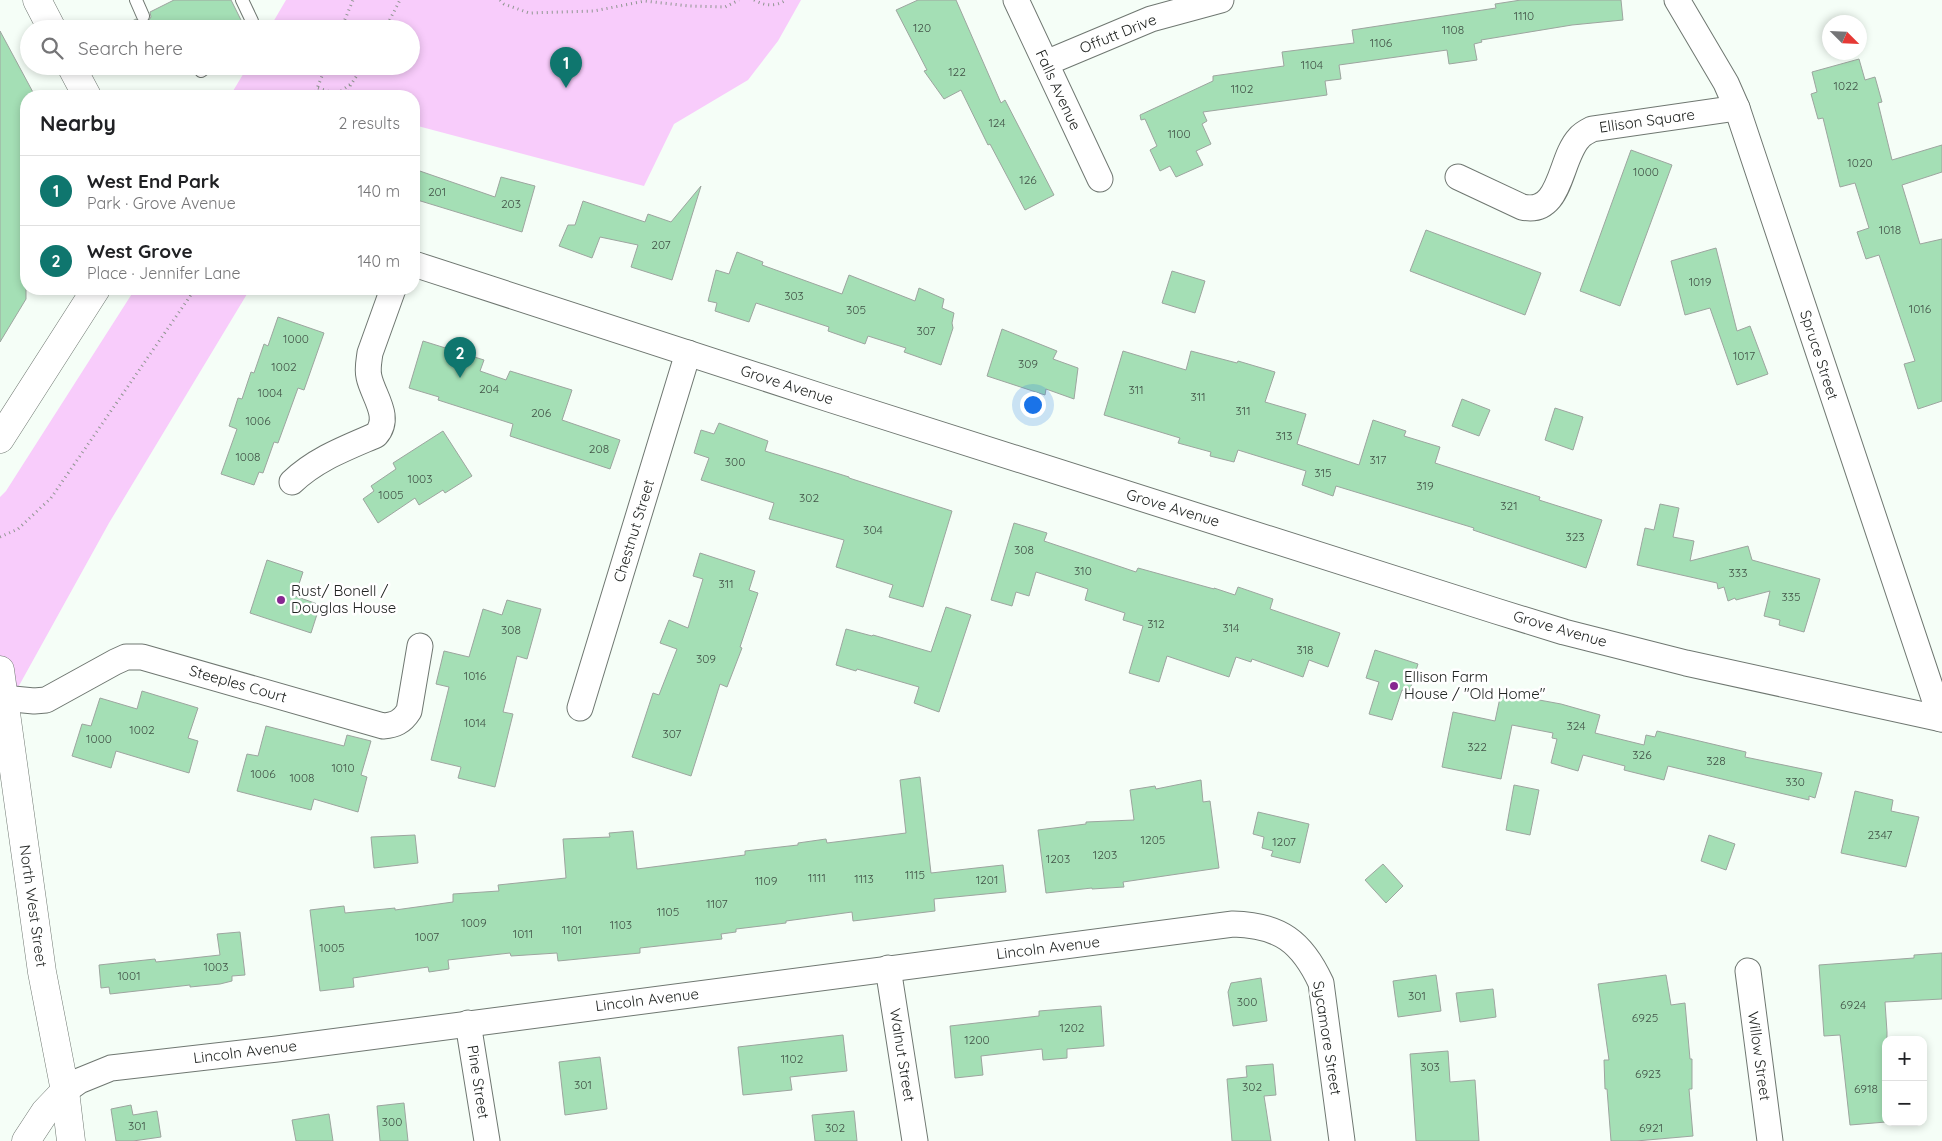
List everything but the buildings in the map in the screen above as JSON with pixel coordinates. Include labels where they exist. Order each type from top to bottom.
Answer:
[{"type":"main road","points":[[37,0],[47,20]]},
{"type":"main road","points":[[76,75],[84,90]]},
{"type":"main road","points":[[0,438],[92,295]]},
{"type":"main road","name":"North West Street","points":[[0,670],[42,972],[65,1091],[71,1141]]},
{"type":"main road","name":"Lincoln Avenue","points":[[26,1141],[45,1112],[65,1091]]},
{"type":"street","name":"Falls Avenue","points":[[1016,0],[1100,179]]},
{"type":"street","name":"Offutt Drive","points":[[1046,63],[1150,19],[1221,0]]},
{"type":"street","name":"Spruce Street","points":[[1677,0],[1726,83],[1737,108],[1941,719]]},
{"type":"street","name":"Ellison Square","points":[[1458,176],[1522,207],[1530,209],[1544,205],[1551,198],[1571,150],[1579,137],[1592,129],[1737,108]]},
{"type":"street","name":"Grove Avenue","points":[[420,266],[1409,584],[1564,632],[1736,675],[1941,719]]},
{"type":"street","points":[[292,482],[322,459],[376,435],[382,429],[384,419],[368,375],[368,364],[370,353],[391,295]]},
{"type":"street","name":"Chestnut Street","points":[[580,708],[688,353]]},
{"type":"street","name":"Steeples Court","points":[[3,698],[34,701],[46,700],[126,657],[142,657],[383,726],[393,726],[404,720],[409,711],[420,646]]},
{"type":"street","name":"Lincoln Avenue","points":[[65,1091],[79,1081],[111,1068],[277,1049],[1234,924],[1252,924],[1274,930],[1293,942]]},
{"type":"street","name":"Sycamore Street","points":[[1293,942],[1311,962],[1321,983],[1342,1141]]},
{"type":"street","name":"Walnut Street","points":[[888,968],[915,1141]]},
{"type":"street","name":"Willow Street","points":[[1748,971],[1770,1141]]},
{"type":"street","name":"Pine Street","points":[[468,1023],[486,1141]]},
{"type":"lane","points":[[136,0],[143,16]]},
{"type":"lane","points":[[242,0],[252,20]]},
{"type":"path","points":[[345,20],[353,0]]},
{"type":"path","points":[[389,20],[400,0]]},
{"type":"path","points":[[500,0],[504,4],[529,13],[594,11],[645,1],[689,6],[725,6],[739,0]]},
{"type":"path","points":[[754,0],[772,5],[786,0]]},
{"type":"path","points":[[323,75],[318,88],[324,90]]},
{"type":"path","points":[[350,90],[357,75]]},
{"type":"path","points":[[342,90],[352,83]]},
{"type":"path","points":[[0,536],[18,529],[51,498],[191,295]]},
{"type":"shaded area","points":[[286,0],[801,0],[778,41],[748,80],[674,124],[644,186],[420,127],[420,90],[234,90],[243,75],[420,75],[420,20],[274,20]]},
{"type":"shaded area","points":[[131,295],[246,295],[109,523],[0,720],[0,497],[6,491]]},
{"type":"place","name":"West End Park","points":[[566,88]]},
{"type":"place","name":"West Grove","points":[[460,378]]},
{"type":"place","name":"Rust/ Bonell / Douglas House","points":[[281,600]]},
{"type":"place","name":"Ellison Farm House / \"Old Home\"","points":[[1394,686]]}]
